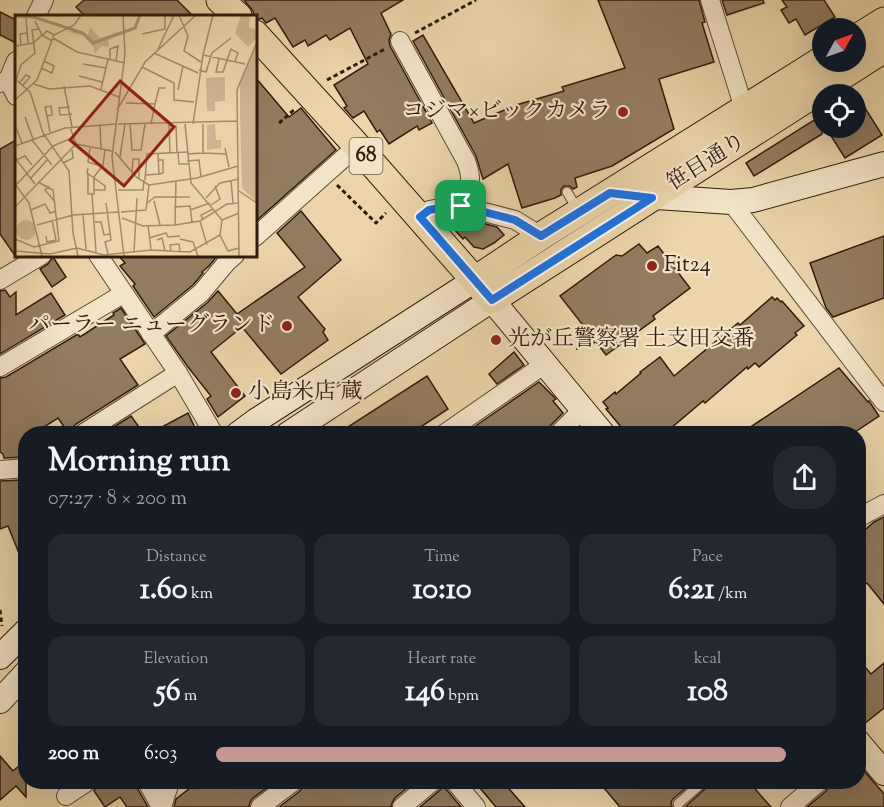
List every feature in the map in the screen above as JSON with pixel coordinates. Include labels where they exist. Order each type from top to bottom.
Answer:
[{"type":"main road","points":[[220,0],[237,15]]},
{"type":"main road","points":[[866,32],[884,21]]},
{"type":"main road","name":"68","points":[[256,35],[484,290]]},
{"type":"main road","name":"笹目通り","points":[[249,426],[272,410],[652,198],[884,49]]},
{"type":"main road","name":"笹目通り","points":[[299,426],[484,290],[573,202],[610,193],[812,66]]},
{"type":"main road","points":[[610,193],[652,198],[731,202],[753,200],[884,164]]},
{"type":"main road","points":[[484,290],[597,426]]},
{"type":"main road","points":[[0,657],[14,630]]},
{"type":"main road","points":[[0,701],[18,682]]},
{"type":"main road","points":[[866,752],[884,773]]},
{"type":"street","points":[[710,0],[753,134]]},
{"type":"street","points":[[400,41],[471,174],[470,185],[461,206]]},
{"type":"street","points":[[15,63],[4,81],[15,95]]},
{"type":"street","points":[[256,236],[357,146]]},
{"type":"street","points":[[731,202],[884,402]]},
{"type":"street","points":[[420,217],[429,210],[461,206],[515,220],[541,236]]},
{"type":"street","points":[[0,280],[40,256]]},
{"type":"street","points":[[99,256],[178,373],[209,426]]},
{"type":"street","points":[[151,334],[201,293],[234,256]]},
{"type":"street","points":[[0,367],[123,294]]},
{"type":"street","points":[[456,426],[545,364]]},
{"type":"street","points":[[95,426],[178,373]]},
{"type":"street","points":[[566,426],[583,409]]},
{"type":"street","points":[[0,470],[18,469]]},
{"type":"street","points":[[866,514],[884,504]]},
{"type":"street","points":[[66,796],[76,789]]},
{"type":"street","points":[[151,789],[162,807]]},
{"type":"street","points":[[162,807],[170,789]]},
{"type":"street","points":[[260,807],[284,789]]},
{"type":"street","points":[[402,807],[420,789]]},
{"type":"street","points":[[461,789],[476,807]]},
{"type":"street","points":[[790,807],[811,789]]},
{"type":"lane","points":[[678,804],[695,789]]},
{"type":"path","points":[[279,123],[295,109]]},
{"type":"path","points":[[326,174],[376,223],[388,211]]},
{"type":"path","points":[[0,610],[14,630]]},
{"type":"building","points":[[84,0],[177,0],[192,15],[84,15],[76,7]]},
{"type":"building","points":[[244,0],[403,0],[381,13],[391,34],[390,46],[432,123],[419,130],[417,126],[389,144],[380,130],[377,132],[364,111],[353,118],[344,108],[347,106],[334,85],[368,64],[350,28],[330,40],[326,35],[308,46],[305,40],[293,47],[275,18],[266,23],[262,18],[256,19]]},
{"type":"building","points":[[598,0],[699,0],[705,22],[702,23],[714,62],[659,79],[674,129],[612,166],[575,178],[577,187],[573,189],[570,186],[564,186],[561,189],[561,195],[522,208],[508,164],[483,179],[476,156],[413,41],[423,35],[474,123],[516,105],[564,91],[562,87],[625,68]]},
{"type":"building","points":[[722,0],[763,0],[764,3],[727,15]]},
{"type":"building","points":[[782,0],[824,0],[835,17],[812,18],[812,31],[805,35],[796,19],[789,23],[781,10],[787,7]]},
{"type":"building","points":[[0,12],[15,20],[15,42],[0,35]]},
{"type":"building","points":[[256,78],[289,117],[301,108],[336,150],[256,221]]},
{"type":"building","points":[[866,110],[882,135],[845,158],[832,138],[866,138]]},
{"type":"building","points":[[812,121],[812,138],[816,138],[754,176],[746,163]]},
{"type":"building","points":[[15,141],[15,256],[0,234],[0,149]]},
{"type":"building","points":[[301,211],[341,260],[298,297],[325,329],[323,332],[328,340],[281,374],[242,327],[211,352],[245,396],[218,417],[207,399],[211,396],[166,336],[218,291],[237,314],[305,267],[277,233]]},
{"type":"building","points":[[463,218],[497,227],[504,235],[483,249],[474,247],[452,227]]},
{"type":"building","points":[[884,236],[884,298],[833,317],[826,308],[810,263]]},
{"type":"building","points":[[639,244],[647,253],[658,246],[690,288],[653,316],[655,319],[606,355],[596,342],[577,349],[586,329],[560,296],[616,255],[622,256]]},
{"type":"building","points":[[119,256],[217,256],[193,285],[154,317],[133,286],[135,284],[120,266],[125,263]]},
{"type":"building","points":[[53,257],[66,277],[52,287],[40,269]]},
{"type":"building","points":[[5,290],[10,297],[16,292],[16,315],[51,293],[65,315],[0,354],[0,291]]},
{"type":"building","points":[[772,297],[782,301],[804,326],[795,333],[797,335],[759,367],[755,363],[748,369],[747,367],[673,426],[620,426],[606,409],[608,408],[603,402],[660,357],[674,376],[738,323],[740,325]]},
{"type":"building","points":[[121,308],[145,344],[120,359],[138,385],[74,426],[64,426],[58,418],[46,426],[18,426],[18,457],[4,458],[0,452],[0,378],[6,377],[78,334],[80,337],[114,315],[113,313]]},
{"type":"building","points":[[514,352],[524,365],[497,384],[489,374]]},
{"type":"building","points":[[839,368],[869,401],[879,416],[864,426],[752,426]]},
{"type":"building","points":[[427,376],[448,409],[422,426],[349,426]]},
{"type":"building","points":[[539,382],[556,399],[553,401],[563,413],[550,426],[477,425]]},
{"type":"building","points":[[188,413],[194,426],[164,426]]},
{"type":"building","points":[[131,416],[138,426],[115,426]]},
{"type":"building","points":[[18,480],[18,551],[8,526],[0,529],[0,481]]},
{"type":"building","points":[[884,517],[884,604],[866,584],[866,529]]},
{"type":"building","points":[[884,663],[884,708],[866,722],[866,668],[871,674]]},
{"type":"building","points":[[0,756],[13,771],[18,767],[18,788],[16,786],[0,800]]},
{"type":"building","points":[[866,773],[884,794],[884,807],[807,807],[827,789],[866,789]]},
{"type":"building","points":[[19,789],[26,789],[26,797]]},
{"type":"building","points":[[95,789],[138,789],[148,807],[127,807],[120,797],[105,807],[94,791]]},
{"type":"building","points":[[189,789],[265,789],[253,798],[249,807],[174,807],[176,799]]},
{"type":"building","points":[[302,789],[406,789],[395,798],[391,807],[279,807]]},
{"type":"building","points":[[446,789],[461,807],[420,807],[440,790]]},
{"type":"building","points":[[481,789],[509,789],[525,807],[496,807]]},
{"type":"building","points":[[605,789],[685,789],[673,799],[672,807],[620,807]]},
{"type":"building","points":[[705,789],[755,789],[771,807],[685,807]]},
{"type":"place","name":"コジマ×ビックカメラ","points":[[623,112]]},
{"type":"place","name":"Fit24","points":[[652,266]]},
{"type":"place","name":"パーラー ニューグランド","points":[[287,326]]},
{"type":"place","name":"光が丘警察署 土支田交番","points":[[496,340]]},
{"type":"place","name":"小島米店 蔵","points":[[236,393]]},
{"type":"route","points":[[610,193],[652,198],[492,300],[420,217],[429,210],[461,206],[515,220],[541,236],[610,193]]}]
